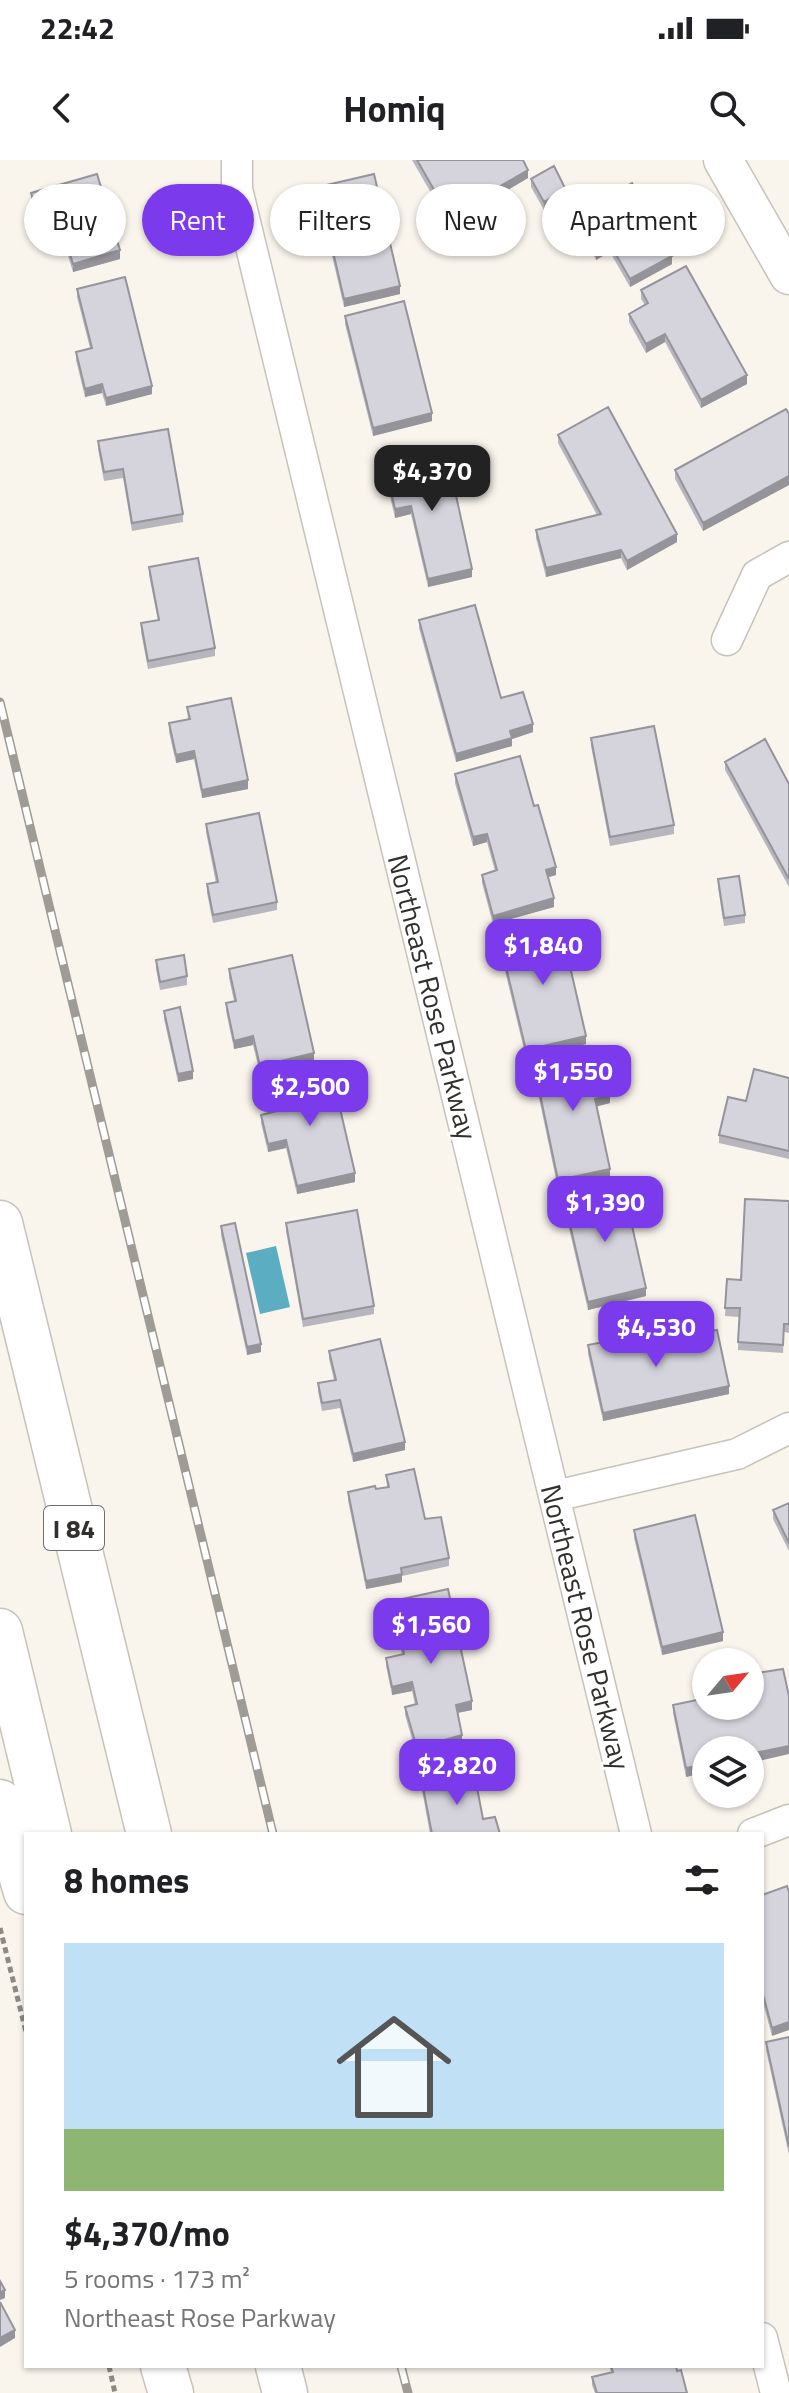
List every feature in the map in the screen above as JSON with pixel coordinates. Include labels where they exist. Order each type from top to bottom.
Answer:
[{"type":"highway","name":"I 84","points":[[0,1223],[149,1832]]},
{"type":"highway","points":[[0,1631],[49,1832]]},
{"type":"highway","points":[[0,1802],[24,1885]]},
{"type":"highway","points":[[164,2368],[171,2393]]},
{"type":"highway","points":[[179,2368],[185,2393]]},
{"type":"highway","points":[[279,2368],[285,2393]]},
{"type":"street","name":"Northeast Rose Parkway","points":[[237,160],[240,204],[636,1832]]},
{"type":"street","points":[[723,160],[779,235],[789,275]]},
{"type":"street","points":[[727,640],[757,575],[789,557]]},
{"type":"street","points":[[555,1496],[737,1454],[789,1428]]},
{"type":"street","points":[[758,1832],[789,1820]]},
{"type":"street","points":[[764,2346],[776,2393]]},
{"type":"path","points":[[0,1928],[24,2024]]},
{"type":"path","points":[[109,2368],[115,2393]]},
{"type":"water","points":[[276,1246],[290,1307],[260,1314],[246,1253]]},
{"type":"building","points":[[417,160],[523,160],[528,170],[504,184],[431,184]]},
{"type":"building","points":[[554,166],[563,184],[542,184],[542,198],[531,179]]},
{"type":"building","points":[[97,174],[100,184],[62,184]]},
{"type":"building","points":[[374,174],[376,184],[331,184]]},
{"type":"building","points":[[71,256],[100,256],[73,264]]},
{"type":"building","points":[[334,256],[393,256],[400,286],[344,299]]},
{"type":"building","points":[[617,256],[672,256],[630,279]]},
{"type":"building","points":[[686,266],[747,375],[701,400],[665,334],[646,344],[629,314],[648,303],[641,290]]},
{"type":"building","points":[[125,277],[152,386],[106,398],[102,384],[85,389],[76,352],[92,348],[77,289]]},
{"type":"building","points":[[404,301],[432,413],[373,428],[345,316]]},
{"type":"building","points":[[608,407],[677,534],[627,561],[621,550],[546,568],[536,530],[601,514],[558,435]]},
{"type":"building","points":[[786,409],[789,414],[789,476],[703,523],[675,470]]},
{"type":"building","points":[[168,429],[183,514],[132,523],[123,469],[104,472],[98,441]]},
{"type":"building","points":[[447,454],[472,569],[428,579],[411,506],[395,509],[385,467]]},
{"type":"building","points":[[198,558],[215,648],[148,661],[141,623],[159,620],[149,567]]},
{"type":"building","points":[[475,605],[501,698],[523,692],[533,724],[510,731],[512,738],[456,754],[419,620]]},
{"type":"building","points":[[231,698],[248,780],[202,790],[194,751],[176,755],[169,723],[190,719],[187,707]]},
{"type":"building","points":[[654,726],[674,825],[610,837],[591,738]]},
{"type":"building","points":[[765,739],[789,784],[789,879],[725,762]]},
{"type":"building","points":[[520,756],[556,867],[546,870],[554,898],[493,916],[482,875],[497,870],[487,834],[473,837],[455,774]]},
{"type":"building","points":[[259,813],[277,902],[213,915],[207,884],[218,882],[206,824]]},
{"type":"building","points":[[739,876],[745,915],[724,918],[718,879]]},
{"type":"building","points":[[560,923],[586,1036],[526,1050],[499,938]]},
{"type":"building","points":[[184,955],[187,976],[160,982],[156,960]]},
{"type":"building","points":[[292,955],[314,1053],[260,1066],[253,1036],[234,1041],[226,1003],[236,1001],[229,969]]},
{"type":"building","points":[[180,1007],[193,1071],[178,1074],[164,1011]]},
{"type":"building","points":[[582,1050],[585,1067],[604,1063],[610,1095],[595,1099],[610,1169],[558,1180],[533,1061]]},
{"type":"building","points":[[754,1069],[789,1078],[789,1151],[719,1135],[728,1097],[746,1101]]},
{"type":"building","points":[[331,1070],[355,1173],[297,1186],[286,1140],[268,1144],[261,1115],[277,1111],[271,1083]]},
{"type":"building","points":[[623,1186],[646,1288],[588,1302],[564,1199]]},
{"type":"building","points":[[745,1199],[789,1201],[789,1324],[784,1324],[783,1345],[738,1342],[740,1308],[725,1308],[727,1279],[741,1280]]},
{"type":"building","points":[[357,1210],[374,1306],[303,1319],[286,1223]]},
{"type":"building","points":[[235,1223],[261,1344],[247,1347],[221,1226]]},
{"type":"building","points":[[717,1330],[729,1386],[603,1413],[588,1345],[644,1334],[646,1345]]},
{"type":"building","points":[[380,1339],[405,1442],[353,1454],[340,1400],[322,1403],[318,1383],[336,1380],[329,1351]]},
{"type":"building","points":[[414,1469],[425,1519],[441,1517],[449,1558],[401,1568],[402,1574],[366,1581],[348,1492],[375,1486],[376,1489],[389,1487],[386,1475]]},
{"type":"building","points":[[789,1503],[789,1543],[773,1510]]},
{"type":"building","points":[[695,1515],[723,1632],[662,1647],[634,1530]]},
{"type":"building","points":[[448,1589],[472,1701],[456,1705],[462,1735],[417,1748],[405,1707],[417,1704],[412,1682],[392,1687],[386,1658],[404,1654],[393,1601]]},
{"type":"building","points":[[783,1669],[789,1696],[789,1746],[764,1751],[764,1736],[692,1736],[692,1767],[686,1768],[673,1705],[692,1701],[692,1720],[764,1720],[764,1672]]},
{"type":"building","points":[[474,1772],[483,1819],[495,1817],[499,1832],[432,1832],[422,1782]]},
{"type":"building","points":[[787,1886],[789,1892],[789,2022],[772,2028],[764,1998],[764,1894]]},
{"type":"building","points":[[789,2037],[789,2147],[766,2042]]},
{"type":"building","points":[[0,2302],[15,2330],[0,2338]]},
{"type":"building","points":[[612,2368],[676,2368],[677,2371],[681,2370],[687,2393],[597,2393],[592,2377],[613,2372]]},
{"type":"railway","points":[[0,702],[273,1832]]},
{"type":"railway","points":[[402,2368],[408,2393]]}]
